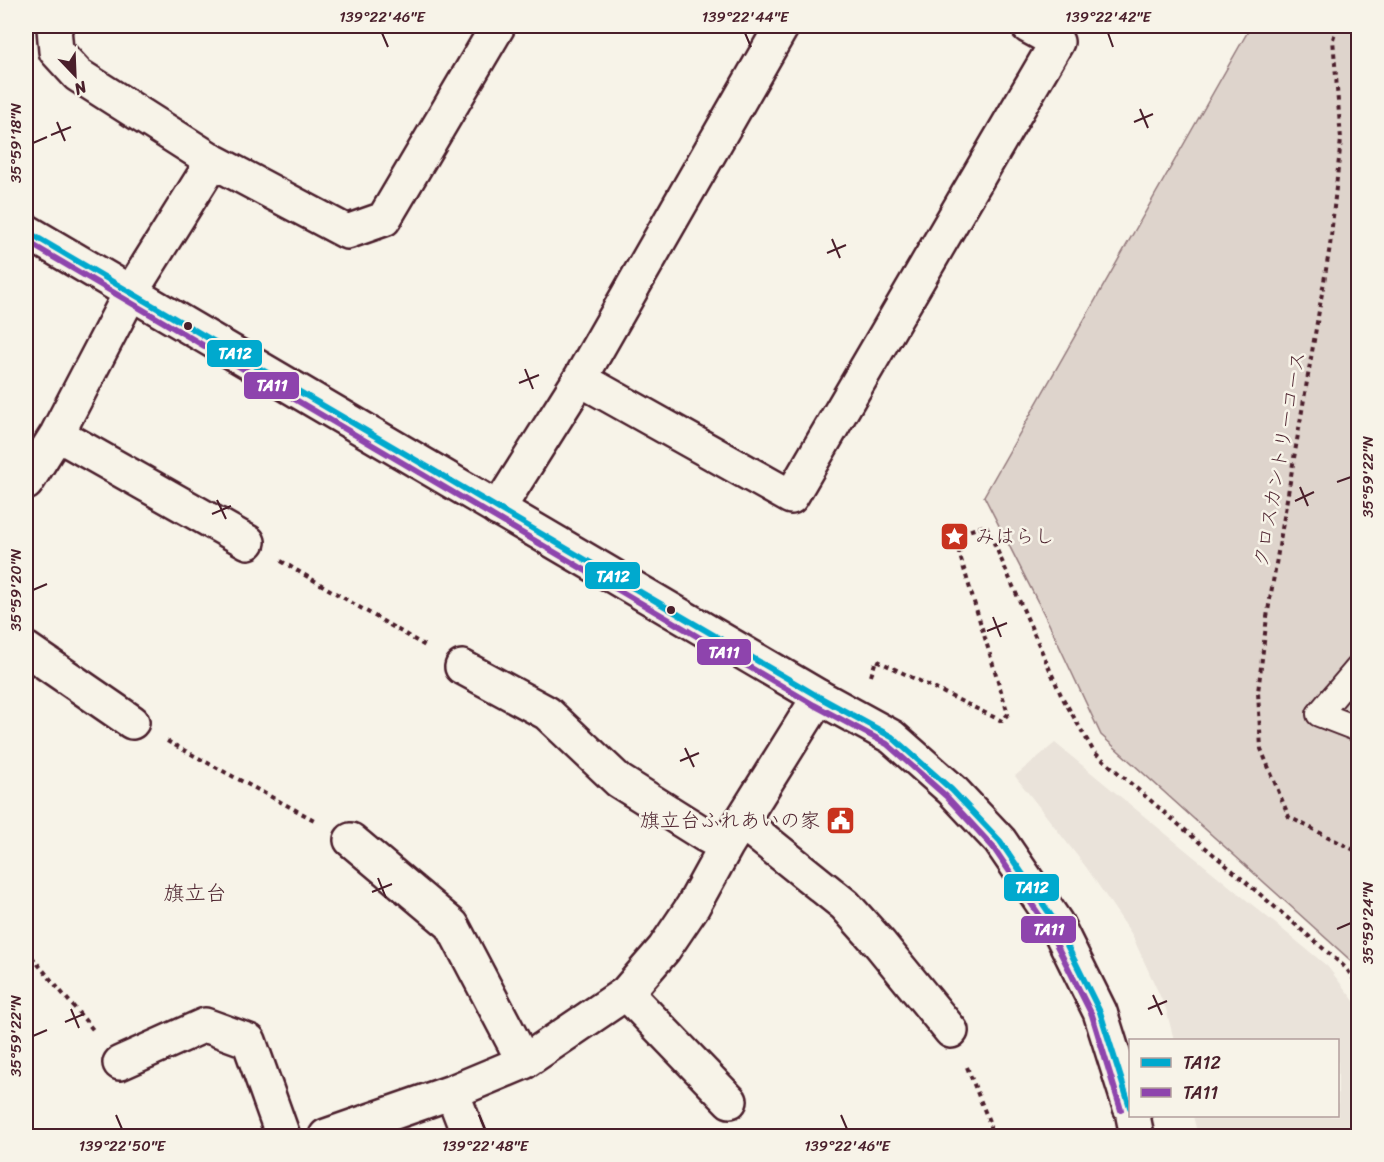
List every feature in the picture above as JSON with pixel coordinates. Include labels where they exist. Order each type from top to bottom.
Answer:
[{"type":"street","points":[[56,26],[54,28],[56,51],[78,75],[213,160],[347,232],[384,219],[498,26]]},
{"type":"street","points":[[498,509],[580,379],[782,26]]},
{"type":"street","points":[[580,379],[791,497],[1057,42],[1028,26]]},
{"type":"street","points":[[26,483],[57,434],[131,292],[213,160]]},
{"type":"street","points":[[26,231],[819,697],[891,737],[952,790],[1000,841],[1056,923],[1100,1012],[1129,1101]]},
{"type":"street","points":[[57,434],[248,542]]},
{"type":"street","points":[[26,649],[132,722]]},
{"type":"street","points":[[462,667],[547,713],[619,781],[705,835],[734,834],[845,905],[951,1031]]},
{"type":"street","points":[[326,1137],[452,1092],[524,1062],[626,993],[670,940],[693,906],[734,834],[819,697]]},
{"type":"street","points":[[351,840],[452,926],[524,1062]]},
{"type":"street","points":[[626,993],[730,1101]]},
{"type":"street","points":[[120,1063],[205,1024],[249,1041],[283,1137]]},
{"type":"street","points":[[452,1092],[469,1137]]},
{"type":"street","points":[[1133,1117],[1137,1137]]},
{"type":"lane","points":[[1359,668],[1319,714],[1359,729]]},
{"type":"path","name":"クロスカントリーコース","points":[[1337,26],[1333,39],[1341,139],[1330,246],[1267,617],[1258,692],[1262,749],[1289,817],[1359,852]]},
{"type":"path","points":[[871,676],[876,660],[1002,721],[1008,714],[954,536],[986,525],[1061,695],[1094,753],[1346,968],[1359,985]]},
{"type":"path","points":[[248,542],[462,667]]},
{"type":"path","points":[[132,722],[351,840]]},
{"type":"path","points":[[26,950],[120,1063]]},
{"type":"path","points":[[951,1031],[990,1124],[990,1137]]},
{"type":"shaded area","points":[[1251,26],[1358,26],[1358,967],[1101,735],[1049,624],[984,496]]},
{"type":"shaded area","points":[[1055,743],[1327,966],[1358,1006],[1358,1134],[1353,1136],[1198,1136],[1193,1117],[1339,1117],[1339,1039],[1174,1039],[1166,1009],[1131,933],[1086,867],[1015,776]]},
{"type":"transit line","name":"TA12","points":[[26,231],[819,697],[892,737],[952,790],[1000,841],[1056,923],[1100,1012],[1129,1104]]},
{"type":"transit line","name":"TA11","points":[[26,241],[814,705],[887,744],[946,796],[993,847],[1048,928],[1092,1015],[1121,1110]]},
{"type":"place","name":"みはらし","points":[[954,536]]},
{"type":"place","name":"旗立台ふれあいの家","points":[[841,820]]},
{"type":"district","name":"旗立台","points":[[195,893]]}]
